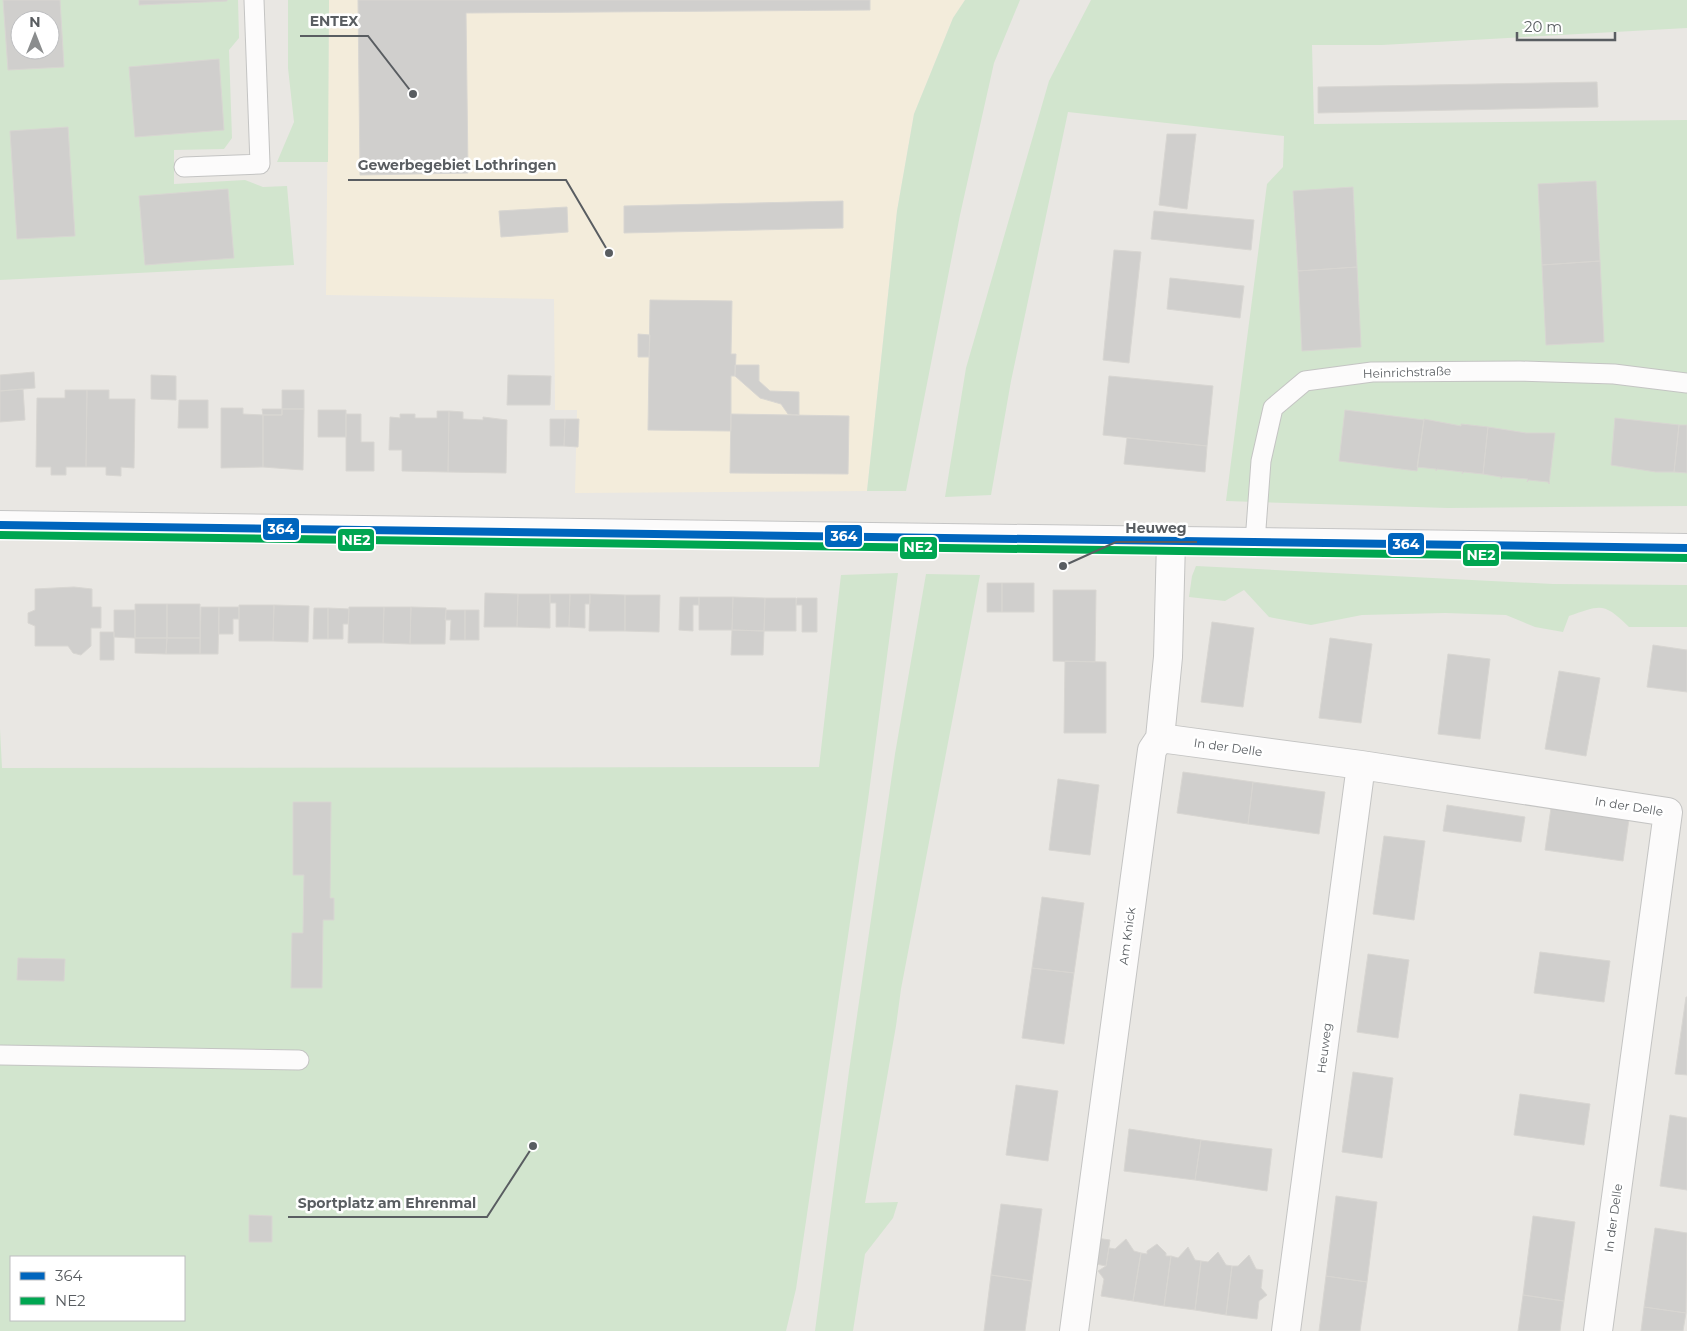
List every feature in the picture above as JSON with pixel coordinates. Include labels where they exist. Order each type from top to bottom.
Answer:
[{"type":"street","points":[[0,525],[1687,548]]},
{"type":"street","name":"Am Knick","points":[[1074,1331],[1152,750],[1160,738],[1168,656],[1171,541]]},
{"type":"street","name":"In der Delle","points":[[1160,738],[1361,765],[1668,812],[1598,1331]]},
{"type":"street","name":"Heuweg","points":[[1286,1331],[1361,765]]},
{"type":"lane","points":[[184,167],[260,164],[254,0]]},
{"type":"lane","name":"Heinrichstraße","points":[[1255,542],[1261,462],[1273,408],[1305,382],[1372,372],[1520,371],[1614,374],[1687,383]]},
{"type":"lane","points":[[0,1056],[299,1060]]},
{"type":"shaded area","points":[[329,0],[965,0],[953,18],[914,114],[897,211],[867,491],[575,493],[577,410],[555,410],[554,299],[326,295]]},
{"type":"green space","points":[[0,0],[238,0],[239,38],[229,50],[232,138],[224,149],[174,150],[174,184],[245,180],[263,187],[287,186],[294,265],[0,280]]},
{"type":"green space","points":[[288,0],[329,0],[328,162],[277,162],[294,122],[288,68]]},
{"type":"green space","points":[[965,0],[1020,0],[994,63],[960,215],[906,491],[867,491],[897,211],[914,114],[953,18]]},
{"type":"green space","points":[[1091,0],[1687,0],[1687,28],[1382,45],[1312,45],[1314,124],[1687,120],[1687,506],[1448,508],[1226,501],[1267,184],[1283,167],[1284,136],[1068,112],[1011,381],[991,495],[945,497],[966,368],[1049,81]]},
{"type":"green space","points":[[1196,566],[1553,584],[1687,585],[1687,627],[1629,627],[1613,613],[1602,608],[1569,616],[1563,632],[1535,627],[1506,615],[1445,613],[1362,615],[1311,625],[1269,617],[1244,590],[1225,601],[1189,597],[1192,576]]},
{"type":"green space","points":[[898,573],[868,800],[796,1289],[786,1331],[0,1331],[0,729],[2,768],[819,767],[841,575]]},
{"type":"green space","points":[[926,574],[980,575],[901,989],[865,1203],[898,1202],[893,1218],[865,1254],[853,1331],[815,1331],[849,1071],[895,754]]},
{"type":"building","points":[[3,0],[60,0],[64,67],[8,70]]},
{"type":"building","points":[[139,0],[227,0],[227,1],[139,5]]},
{"type":"building","points":[[358,0],[870,0],[870,10],[466,13],[468,173],[360,175]]},
{"type":"building","points":[[219,59],[224,130],[135,137],[129,67]]},
{"type":"building","points":[[1597,82],[1598,107],[1318,113],[1318,87]]},
{"type":"building","points":[[68,127],[75,236],[17,239],[10,131]]},
{"type":"building","points":[[1167,134],[1196,134],[1187,209],[1159,205]]},
{"type":"building","points":[[1596,181],[1600,261],[1542,265],[1538,184]]},
{"type":"building","points":[[1353,187],[1357,267],[1298,271],[1293,191]]},
{"type":"building","points":[[228,189],[234,258],[145,265],[139,196]]},
{"type":"building","points":[[843,201],[843,228],[624,233],[624,206]]},
{"type":"building","points":[[567,207],[568,232],[501,237],[499,211]]},
{"type":"building","points":[[1154,211],[1254,220],[1251,250],[1151,239]]},
{"type":"building","points":[[1114,250],[1141,252],[1129,363],[1103,360]]},
{"type":"building","points":[[1600,261],[1604,342],[1546,345],[1542,265]]},
{"type":"building","points":[[1357,267],[1361,347],[1302,351],[1298,271]]},
{"type":"building","points":[[1170,278],[1244,286],[1240,318],[1167,309]]},
{"type":"building","points":[[650,300],[732,301],[731,354],[736,354],[735,376],[731,376],[731,431],[648,430]]},
{"type":"building","points":[[638,334],[650,335],[649,357],[638,357]]},
{"type":"building","points":[[735,365],[759,365],[759,381],[770,391],[799,392],[799,415],[788,414],[781,404],[760,398],[735,376]]},
{"type":"building","points":[[34,372],[35,388],[0,391],[0,375]]},
{"type":"building","points":[[151,375],[176,376],[176,400],[151,399]]},
{"type":"building","points":[[508,375],[551,376],[550,405],[507,405]]},
{"type":"building","points":[[1109,376],[1213,386],[1207,446],[1103,435]]},
{"type":"building","points":[[23,389],[25,420],[0,422],[0,391]]},
{"type":"building","points":[[65,390],[87,390],[86,467],[66,467],[66,475],[51,475],[51,467],[36,467],[37,398],[65,398]]},
{"type":"building","points":[[87,390],[109,390],[109,399],[135,399],[134,468],[121,467],[121,476],[106,475],[106,467],[86,467]]},
{"type":"building","points":[[282,390],[304,390],[304,409],[282,409]]},
{"type":"building","points":[[179,400],[208,400],[208,428],[178,428]]},
{"type":"building","points":[[221,408],[243,408],[243,414],[263,415],[263,467],[221,468]]},
{"type":"building","points":[[262,409],[282,409],[282,415],[263,415]]},
{"type":"building","points":[[282,409],[304,409],[303,470],[263,467],[263,415],[282,415]]},
{"type":"building","points":[[318,410],[346,410],[346,437],[318,437]]},
{"type":"building","points":[[1345,410],[1424,420],[1417,471],[1339,461]]},
{"type":"building","points":[[437,411],[449,411],[448,472],[402,471],[402,450],[389,450],[390,417],[400,418],[400,414],[415,414],[415,418],[437,418]]},
{"type":"building","points":[[449,411],[463,412],[463,419],[483,420],[483,417],[507,420],[506,473],[448,472]]},
{"type":"building","points":[[346,414],[361,414],[361,442],[374,442],[374,471],[346,471]]},
{"type":"building","points":[[731,414],[849,416],[848,474],[730,473]]},
{"type":"building","points":[[1615,418],[1679,425],[1674,472],[1656,472],[1611,465]]},
{"type":"building","points":[[550,419],[565,419],[564,446],[550,446]]},
{"type":"building","points":[[565,419],[579,419],[578,447],[564,446]]},
{"type":"building","points":[[1424,419],[1461,426],[1461,424],[1488,427],[1483,474],[1464,472],[1462,474],[1463,472],[1437,469],[1436,471],[1436,469],[1417,467]]},
{"type":"building","points":[[1679,425],[1687,425],[1687,473],[1674,472]]},
{"type":"building","points":[[1488,427],[1526,433],[1555,433],[1549,484],[1548,482],[1529,480],[1527,482],[1528,479],[1502,477],[1501,479],[1501,477],[1483,474]]},
{"type":"building","points":[[1127,438],[1207,446],[1205,472],[1124,464]]},
{"type":"building","points":[[987,583],[1002,583],[1002,612],[987,612]]},
{"type":"building","points":[[1002,583],[1034,583],[1034,612],[1002,612]]},
{"type":"building","points":[[74,587],[92,589],[92,607],[101,607],[101,628],[91,628],[91,646],[81,655],[73,653],[68,646],[35,646],[35,626],[28,623],[28,613],[35,610],[35,589]]},
{"type":"building","points":[[1053,590],[1096,590],[1095,662],[1053,661]]},
{"type":"building","points":[[485,593],[518,594],[517,627],[484,627]]},
{"type":"building","points":[[518,594],[550,594],[550,628],[517,627]]},
{"type":"building","points":[[550,594],[570,594],[569,627],[556,627],[556,603],[550,603]]},
{"type":"building","points":[[570,594],[590,594],[590,604],[585,604],[585,628],[569,627]]},
{"type":"building","points":[[590,594],[625,595],[625,631],[589,631]]},
{"type":"building","points":[[625,595],[660,595],[659,632],[625,631]]},
{"type":"building","points":[[680,597],[699,597],[699,605],[693,605],[693,631],[679,630]]},
{"type":"building","points":[[699,597],[733,597],[732,630],[699,630]]},
{"type":"building","points":[[733,597],[765,598],[764,631],[732,630]]},
{"type":"building","points":[[765,598],[796,598],[796,631],[764,631]]},
{"type":"building","points":[[797,598],[817,598],[817,632],[802,632],[802,605],[796,605]]},
{"type":"building","points":[[135,604],[167,604],[167,638],[135,638]]},
{"type":"building","points":[[167,604],[200,604],[200,638],[167,638]]},
{"type":"building","points":[[239,605],[274,605],[273,641],[239,641]]},
{"type":"building","points":[[274,605],[309,606],[308,642],[273,641]]},
{"type":"building","points":[[201,607],[219,607],[218,654],[200,654]]},
{"type":"building","points":[[219,607],[239,607],[239,619],[233,619],[233,634],[219,634]]},
{"type":"building","points":[[349,607],[384,607],[383,643],[348,643]]},
{"type":"building","points":[[384,607],[411,607],[410,644],[383,643]]},
{"type":"building","points":[[411,607],[446,608],[445,644],[410,644]]},
{"type":"building","points":[[314,608],[328,608],[328,639],[313,639]]},
{"type":"building","points":[[328,608],[349,609],[348,624],[343,624],[343,639],[328,639]]},
{"type":"building","points":[[114,610],[135,610],[135,638],[114,637]]},
{"type":"building","points":[[446,610],[465,610],[465,640],[450,640],[451,620],[445,620]]},
{"type":"building","points":[[465,610],[479,610],[479,640],[465,640]]},
{"type":"building","points":[[1212,622],[1254,628],[1243,707],[1201,702]]},
{"type":"building","points":[[732,630],[764,631],[763,655],[731,655]]},
{"type":"building","points":[[100,632],[114,632],[114,660],[100,660]]},
{"type":"building","points":[[135,638],[167,638],[166,654],[135,653]]},
{"type":"building","points":[[167,638],[200,638],[200,654],[166,654]]},
{"type":"building","points":[[1330,638],[1372,644],[1361,723],[1319,718]]},
{"type":"building","points":[[1653,645],[1687,650],[1687,692],[1647,687]]},
{"type":"building","points":[[1448,654],[1490,659],[1480,739],[1438,734]]},
{"type":"building","points":[[1065,661],[1106,662],[1106,733],[1064,733]]},
{"type":"building","points":[[1559,671],[1600,678],[1586,756],[1545,749]]},
{"type":"building","points":[[1183,772],[1253,782],[1248,824],[1177,813]]},
{"type":"building","points":[[1058,779],[1099,785],[1090,855],[1049,850]]},
{"type":"building","points":[[1253,782],[1325,792],[1319,834],[1248,824]]},
{"type":"building","points":[[293,802],[331,802],[330,898],[334,898],[334,920],[323,920],[322,988],[291,988],[292,933],[303,933],[304,875],[293,875]]},
{"type":"building","points":[[1447,805],[1525,817],[1521,842],[1443,831]]},
{"type":"building","points":[[1551,808],[1629,819],[1623,861],[1545,850]]},
{"type":"building","points":[[1384,836],[1425,841],[1414,920],[1373,914]]},
{"type":"building","points":[[1042,897],[1084,903],[1074,973],[1032,968]]},
{"type":"building","points":[[1540,952],[1610,961],[1604,1002],[1534,993]]},
{"type":"building","points":[[1368,954],[1409,960],[1398,1038],[1357,1032]]},
{"type":"building","points":[[18,958],[65,959],[64,981],[17,980]]},
{"type":"building","points":[[1032,968],[1074,973],[1064,1044],[1022,1038]]},
{"type":"building","points":[[1687,997],[1687,1075],[1675,1074]]},
{"type":"building","points":[[1353,1072],[1393,1078],[1382,1158],[1342,1152]]},
{"type":"building","points":[[1016,1085],[1058,1091],[1048,1161],[1006,1155]]},
{"type":"building","points":[[1520,1094],[1590,1104],[1584,1145],[1514,1135]]},
{"type":"building","points":[[1670,1115],[1687,1118],[1687,1190],[1660,1186]]},
{"type":"building","points":[[1129,1129],[1201,1140],[1195,1180],[1124,1171]]},
{"type":"building","points":[[1201,1140],[1272,1149],[1267,1191],[1195,1180]]},
{"type":"building","points":[[1336,1196],[1377,1202],[1367,1282],[1326,1276]]},
{"type":"building","points":[[1001,1204],[1042,1209],[1032,1281],[991,1275]]},
{"type":"building","points":[[249,1215],[272,1216],[272,1242],[249,1242]]},
{"type":"building","points":[[1533,1216],[1575,1222],[1564,1301],[1523,1295]]},
{"type":"building","points":[[1655,1228],[1687,1233],[1686,1313],[1644,1307]]},
{"type":"building","points":[[1096,1238],[1110,1240],[1106,1266],[1091,1263]]},
{"type":"building","points":[[1126,1239],[1134,1251],[1141,1253],[1133,1301],[1101,1296],[1104,1279],[1098,1271],[1106,1266],[1109,1248],[1115,1249]]},
{"type":"building","points":[[1157,1244],[1166,1253],[1166,1256],[1171,1256],[1164,1306],[1133,1301],[1141,1253],[1147,1254],[1147,1251]]},
{"type":"building","points":[[1188,1247],[1195,1260],[1201,1261],[1195,1310],[1164,1306],[1171,1256],[1178,1258]]},
{"type":"building","points":[[1218,1252],[1226,1265],[1232,1266],[1226,1315],[1195,1310],[1201,1261],[1208,1262]]},
{"type":"building","points":[[1249,1255],[1256,1269],[1263,1270],[1261,1288],[1267,1295],[1259,1301],[1257,1319],[1226,1315],[1232,1266],[1238,1266]]},
{"type":"building","points":[[991,1275],[1032,1281],[1025,1331],[984,1331]]},
{"type":"building","points":[[1326,1276],[1367,1282],[1360,1331],[1319,1331]]},
{"type":"building","points":[[1523,1295],[1564,1301],[1560,1331],[1518,1331]]},
{"type":"building","points":[[1644,1307],[1686,1313],[1683,1331],[1641,1331]]},
{"type":"transit line","name":"364","points":[[0,525],[1687,548]]},
{"type":"transit line","name":"NE2","points":[[0,535],[1687,558]]},
{"type":"place","name":"ENTEX","points":[[413,94]]},
{"type":"place","name":"Gewerbegebiet Lothringen","points":[[609,253]]},
{"type":"place","name":"Heuweg","points":[[1063,566]]},
{"type":"place","name":"Sportplatz am Ehrenmal","points":[[533,1146]]}]
